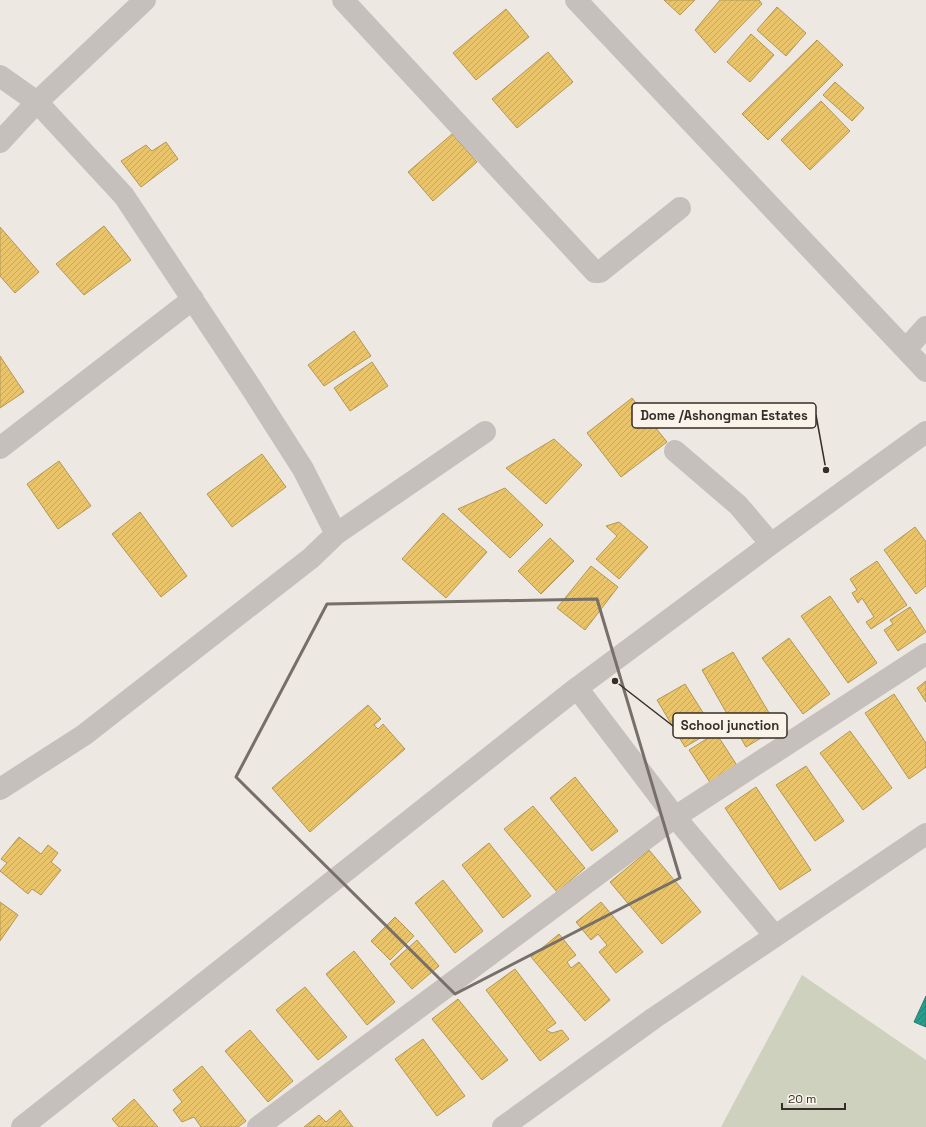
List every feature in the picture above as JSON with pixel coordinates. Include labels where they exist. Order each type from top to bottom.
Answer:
[{"type":"street","points":[[0,142],[37,102],[145,0]]},
{"type":"street","points":[[576,0],[926,371]]},
{"type":"street","points":[[353,4],[595,272],[600,272],[680,208]]},
{"type":"street","points":[[0,76],[37,102],[124,196],[193,299],[303,469],[336,534]]},
{"type":"street","points":[[0,448],[193,299]]},
{"type":"street","points":[[906,349],[926,327]]},
{"type":"street","points":[[0,789],[84,735],[311,558],[336,534],[485,432]]},
{"type":"street","points":[[29,1125],[577,688],[771,544],[926,432]]},
{"type":"street","points":[[675,451],[738,505],[771,544]]},
{"type":"street","points":[[258,1127],[675,817],[926,654]]},
{"type":"street","points":[[577,688],[675,817],[775,936]]},
{"type":"street","points":[[503,1127],[654,1018],[926,834]]},
{"type":"highlighted area","points":[[597,599],[680,878],[455,994],[236,777],[327,604]]},
{"type":"green space","points":[[802,975],[926,1060],[926,1127],[721,1127]]},
{"type":"building: Homes","points":[[664,0],[695,0],[680,15]]},
{"type":"building: Homes","points":[[720,0],[759,0],[762,4],[715,53],[695,30]]},
{"type":"building: Homes","points":[[777,7],[806,33],[786,56],[757,30]]},
{"type":"building: Homes","points":[[506,9],[529,37],[476,80],[453,53]]},
{"type":"building: Homes","points":[[751,34],[774,55],[750,82],[727,62]]},
{"type":"building: Homes","points":[[817,40],[843,65],[768,140],[742,114]]},
{"type":"building: Homes","points":[[548,52],[573,82],[517,128],[492,99]]},
{"type":"building: Homes","points":[[835,82],[864,108],[852,121],[823,95]]},
{"type":"building: Homes","points":[[821,101],[850,131],[810,170],[781,140]]},
{"type":"building: Homes","points":[[452,134],[477,162],[433,201],[408,172]]},
{"type":"building: Homes","points":[[166,142],[178,159],[141,187],[121,161],[146,145],[152,151]]},
{"type":"building: Homes","points":[[104,226],[131,260],[84,295],[56,264]]},
{"type":"building: Homes","points":[[0,227],[39,272],[15,293],[0,276]]},
{"type":"building: Homes","points":[[354,331],[371,356],[324,386],[308,365]]},
{"type":"building: Homes","points":[[0,356],[24,392],[0,408]]},
{"type":"building: Homes","points":[[372,362],[388,386],[350,411],[334,388]]},
{"type":"building: Homes","points":[[632,398],[667,442],[621,477],[587,433]]},
{"type":"building: Homes","points":[[554,439],[582,465],[546,504],[506,468]]},
{"type":"building: Homes","points":[[262,454],[286,487],[232,527],[207,494]]},
{"type":"building: Homes","points":[[59,461],[91,506],[58,529],[27,484]]},
{"type":"building: Homes","points":[[505,488],[543,525],[510,558],[458,509]]},
{"type":"building: Homes","points":[[140,512],[187,576],[161,597],[112,534]]},
{"type":"building: Homes","points":[[443,513],[487,552],[446,598],[402,559]]},
{"type":"building: Homes","points":[[619,522],[648,547],[619,579],[596,559],[617,536],[606,526]]},
{"type":"building: Homes","points":[[915,527],[926,542],[926,586],[916,594],[884,550]]},
{"type":"building: Homes","points":[[550,538],[574,561],[541,594],[518,571]]},
{"type":"building: Homes","points":[[877,561],[907,605],[871,629],[866,622],[874,617],[862,598],[858,603],[852,593],[857,590],[850,579]]},
{"type":"building: Homes","points":[[591,566],[618,587],[585,630],[557,608]]},
{"type":"building: Homes","points":[[830,596],[877,663],[848,683],[801,616]]},
{"type":"building: Homes","points":[[910,607],[926,632],[898,651],[884,630],[893,624],[890,620]]},
{"type":"building: Homes","points":[[789,638],[830,694],[803,714],[762,658]]},
{"type":"building: Homes","points":[[733,652],[778,728],[746,747],[702,670]]},
{"type":"building: Homes","points":[[926,681],[926,702],[917,688]]},
{"type":"building: Homes","points":[[685,684],[714,730],[685,747],[657,700]]},
{"type":"building: Homes","points":[[894,694],[926,743],[926,767],[909,779],[865,713]]},
{"type":"building: Homes","points":[[368,705],[381,719],[374,725],[378,729],[383,724],[405,749],[310,832],[272,788]]},
{"type":"building: Homes","points":[[850,731],[892,788],[863,810],[820,753]]},
{"type":"building: Homes","points":[[716,733],[740,770],[713,787],[689,750]]},
{"type":"building: Homes","points":[[806,766],[844,821],[815,841],[776,785]]},
{"type":"building: Homes","points":[[575,777],[618,831],[592,851],[550,798]]},
{"type":"building: Homes","points":[[756,787],[811,870],[780,890],[725,808]]},
{"type":"building: Homes","points":[[533,806],[585,868],[557,892],[504,829]]},
{"type":"building: Homes","points":[[19,837],[41,854],[48,845],[58,853],[51,862],[61,870],[41,895],[32,889],[28,894],[0,871],[7,863],[1,859]]},
{"type":"building: Homes","points":[[489,843],[531,896],[503,918],[462,865]]},
{"type":"building: Homes","points":[[649,850],[701,912],[662,944],[610,882]]},
{"type":"building: Homes","points":[[443,880],[483,931],[455,953],[415,903]]},
{"type":"building: Homes","points":[[0,902],[18,915],[0,941]]},
{"type":"building: Homes","points":[[601,902],[643,952],[616,973],[599,952],[607,945],[598,934],[591,940],[576,922]]},
{"type":"building: Homes","points":[[395,917],[414,936],[390,960],[371,941]]},
{"type":"building: Homes","points":[[559,934],[576,955],[567,962],[571,968],[579,962],[610,1000],[585,1021],[531,957]]},
{"type":"building: Homes","points":[[417,940],[439,966],[412,989],[390,964]]},
{"type":"building: Homes","points":[[354,951],[395,1002],[367,1025],[326,974]]},
{"type":"building: Homes","points":[[515,969],[556,1023],[546,1030],[552,1033],[562,1030],[569,1039],[540,1061],[486,990]]},
{"type":"building: Homes","points":[[305,987],[347,1037],[318,1060],[276,1010]]},
{"type":"building: Homes","points":[[458,999],[508,1060],[482,1080],[432,1019]]},
{"type":"building: Homes","points":[[250,1030],[293,1081],[268,1102],[225,1051]]},
{"type":"building: Homes","points":[[423,1039],[465,1096],[437,1116],[395,1059]]},
{"type":"building: Homes","points":[[202,1066],[246,1121],[238,1127],[201,1127],[194,1117],[182,1122],[173,1110],[182,1102],[173,1090]]},
{"type":"building: Homes","points":[[134,1099],[158,1127],[119,1127],[112,1119]]},
{"type":"building: Homes","points":[[340,1110],[353,1127],[304,1127],[319,1115],[326,1122]]},
{"type":"building: Schools","points":[[926,996],[926,1027],[914,1022]]},
{"type":"place","name":"Dome /Ashongman Estates","points":[[826,470]]},
{"type":"place","name":"School junction","points":[[615,681]]}]
